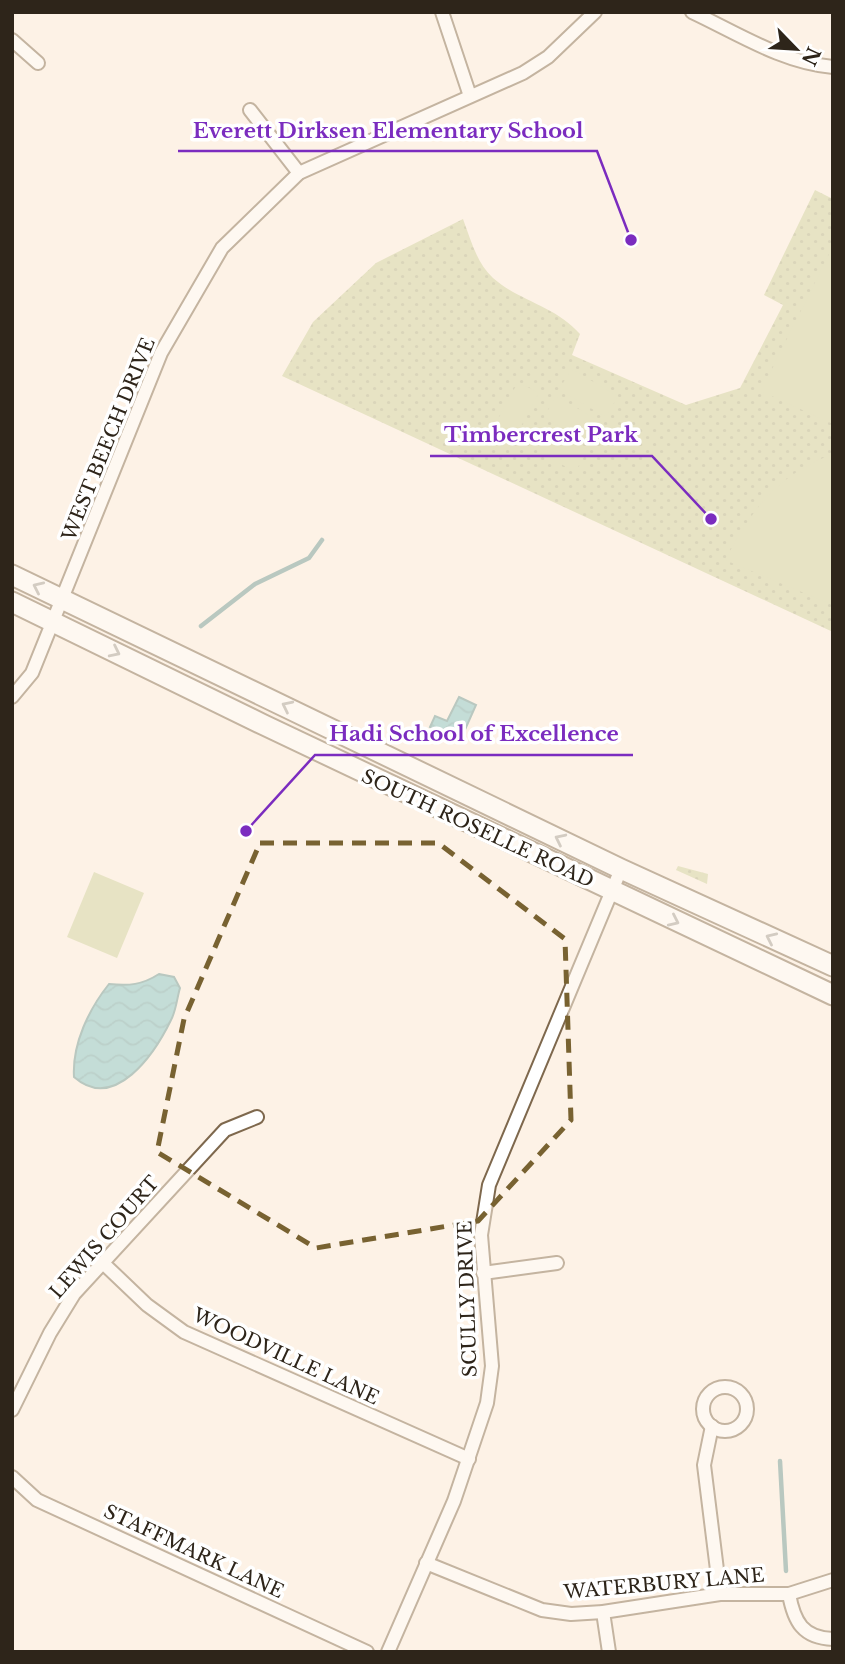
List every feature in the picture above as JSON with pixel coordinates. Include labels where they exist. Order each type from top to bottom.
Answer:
[{"type":"main road","name":"SOUTH ROSELLE ROAD","points":[[12,575],[621,869],[833,966]]},
{"type":"main road","name":"SOUTH ROSELLE ROAD","points":[[12,602],[833,995]]},
{"type":"street","points":[[442,12],[470,96]]},
{"type":"street","name":"WEST BEECH DRIVE","points":[[12,697],[32,673],[161,353],[222,248],[299,173],[523,73],[548,57],[595,12]]},
{"type":"street","points":[[692,12],[789,58],[809,65],[833,67]]},
{"type":"street","points":[[12,40],[38,64]]},
{"type":"street","points":[[250,110],[299,173]]},
{"type":"street","name":"SCULLY DRIVE","points":[[388,1652],[469,1460],[487,1403],[492,1366],[481,1235],[489,1185],[621,869]]},
{"type":"street","name":"LEWIS COURT","points":[[12,1410],[50,1333],[74,1294],[225,1130],[257,1117]]},
{"type":"street","name":"WOODVILLE LANE","points":[[103,1263],[147,1306],[184,1332],[469,1460]]},
{"type":"street","points":[[483,1273],[557,1263]]},
{"type":"street","points":[[712,1426],[704,1465],[719,1594]]},
{"type":"street","name":"STAFFMARK LANE","points":[[12,1476],[37,1500],[367,1652]]},
{"type":"street","name":"WATERBURY LANE","points":[[426,1563],[542,1610],[571,1614],[603,1612],[719,1594],[789,1594],[833,1580]]},
{"type":"street","name":"WATERBURY LANE","points":[[789,1594],[798,1625],[810,1636],[833,1639]]},
{"type":"street","points":[[603,1612],[609,1652]]},
{"type":"highlighted area","points":[[260,843],[438,843],[565,939],[571,1120],[478,1221],[316,1248],[157,1152],[184,1019]]},
{"type":"green space","points":[[815,190],[833,199],[833,632],[282,376],[313,322],[376,263],[463,219],[478,258],[493,278],[514,293],[560,317],[580,334],[572,355],[686,405],[740,388],[783,305],[764,295]]},
{"type":"green space","points":[[833,246],[833,424],[761,391]]},
{"type":"green space","points":[[571,369],[618,396],[606,417],[559,390]]},
{"type":"green space","points":[[518,382],[539,393],[513,441],[492,430]]},
{"type":"green space","points":[[556,396],[603,423],[591,445],[544,417]]},
{"type":"green space","points":[[541,423],[588,450],[575,472],[528,445]]},
{"type":"green space","points":[[833,454],[833,605],[725,560],[756,509],[781,483]]},
{"type":"green space","points":[[678,866],[708,874],[707,884],[676,870]]},
{"type":"green space","points":[[94,872],[144,893],[117,958],[67,937]]},
{"type":"water","points":[[459,697],[476,705],[460,741],[430,727],[435,716],[447,721]]},
{"type":"water","points":[[159,974],[174,977],[180,988],[171,1020],[144,1062],[132,1074],[104,1088],[89,1086],[74,1077],[76,1052],[83,1028],[109,984],[135,984]]},
{"type":"waterway","points":[[201,626],[255,584],[309,558],[322,540]]},
{"type":"waterway","points":[[780,1461],[786,1571]]},
{"type":"place","name":"Everett Dirksen Elementary School","points":[[631,240]]},
{"type":"place","name":"Timbercrest Park","points":[[711,519]]},
{"type":"place","name":"Hadi School of Excellence","points":[[246,831]]}]
